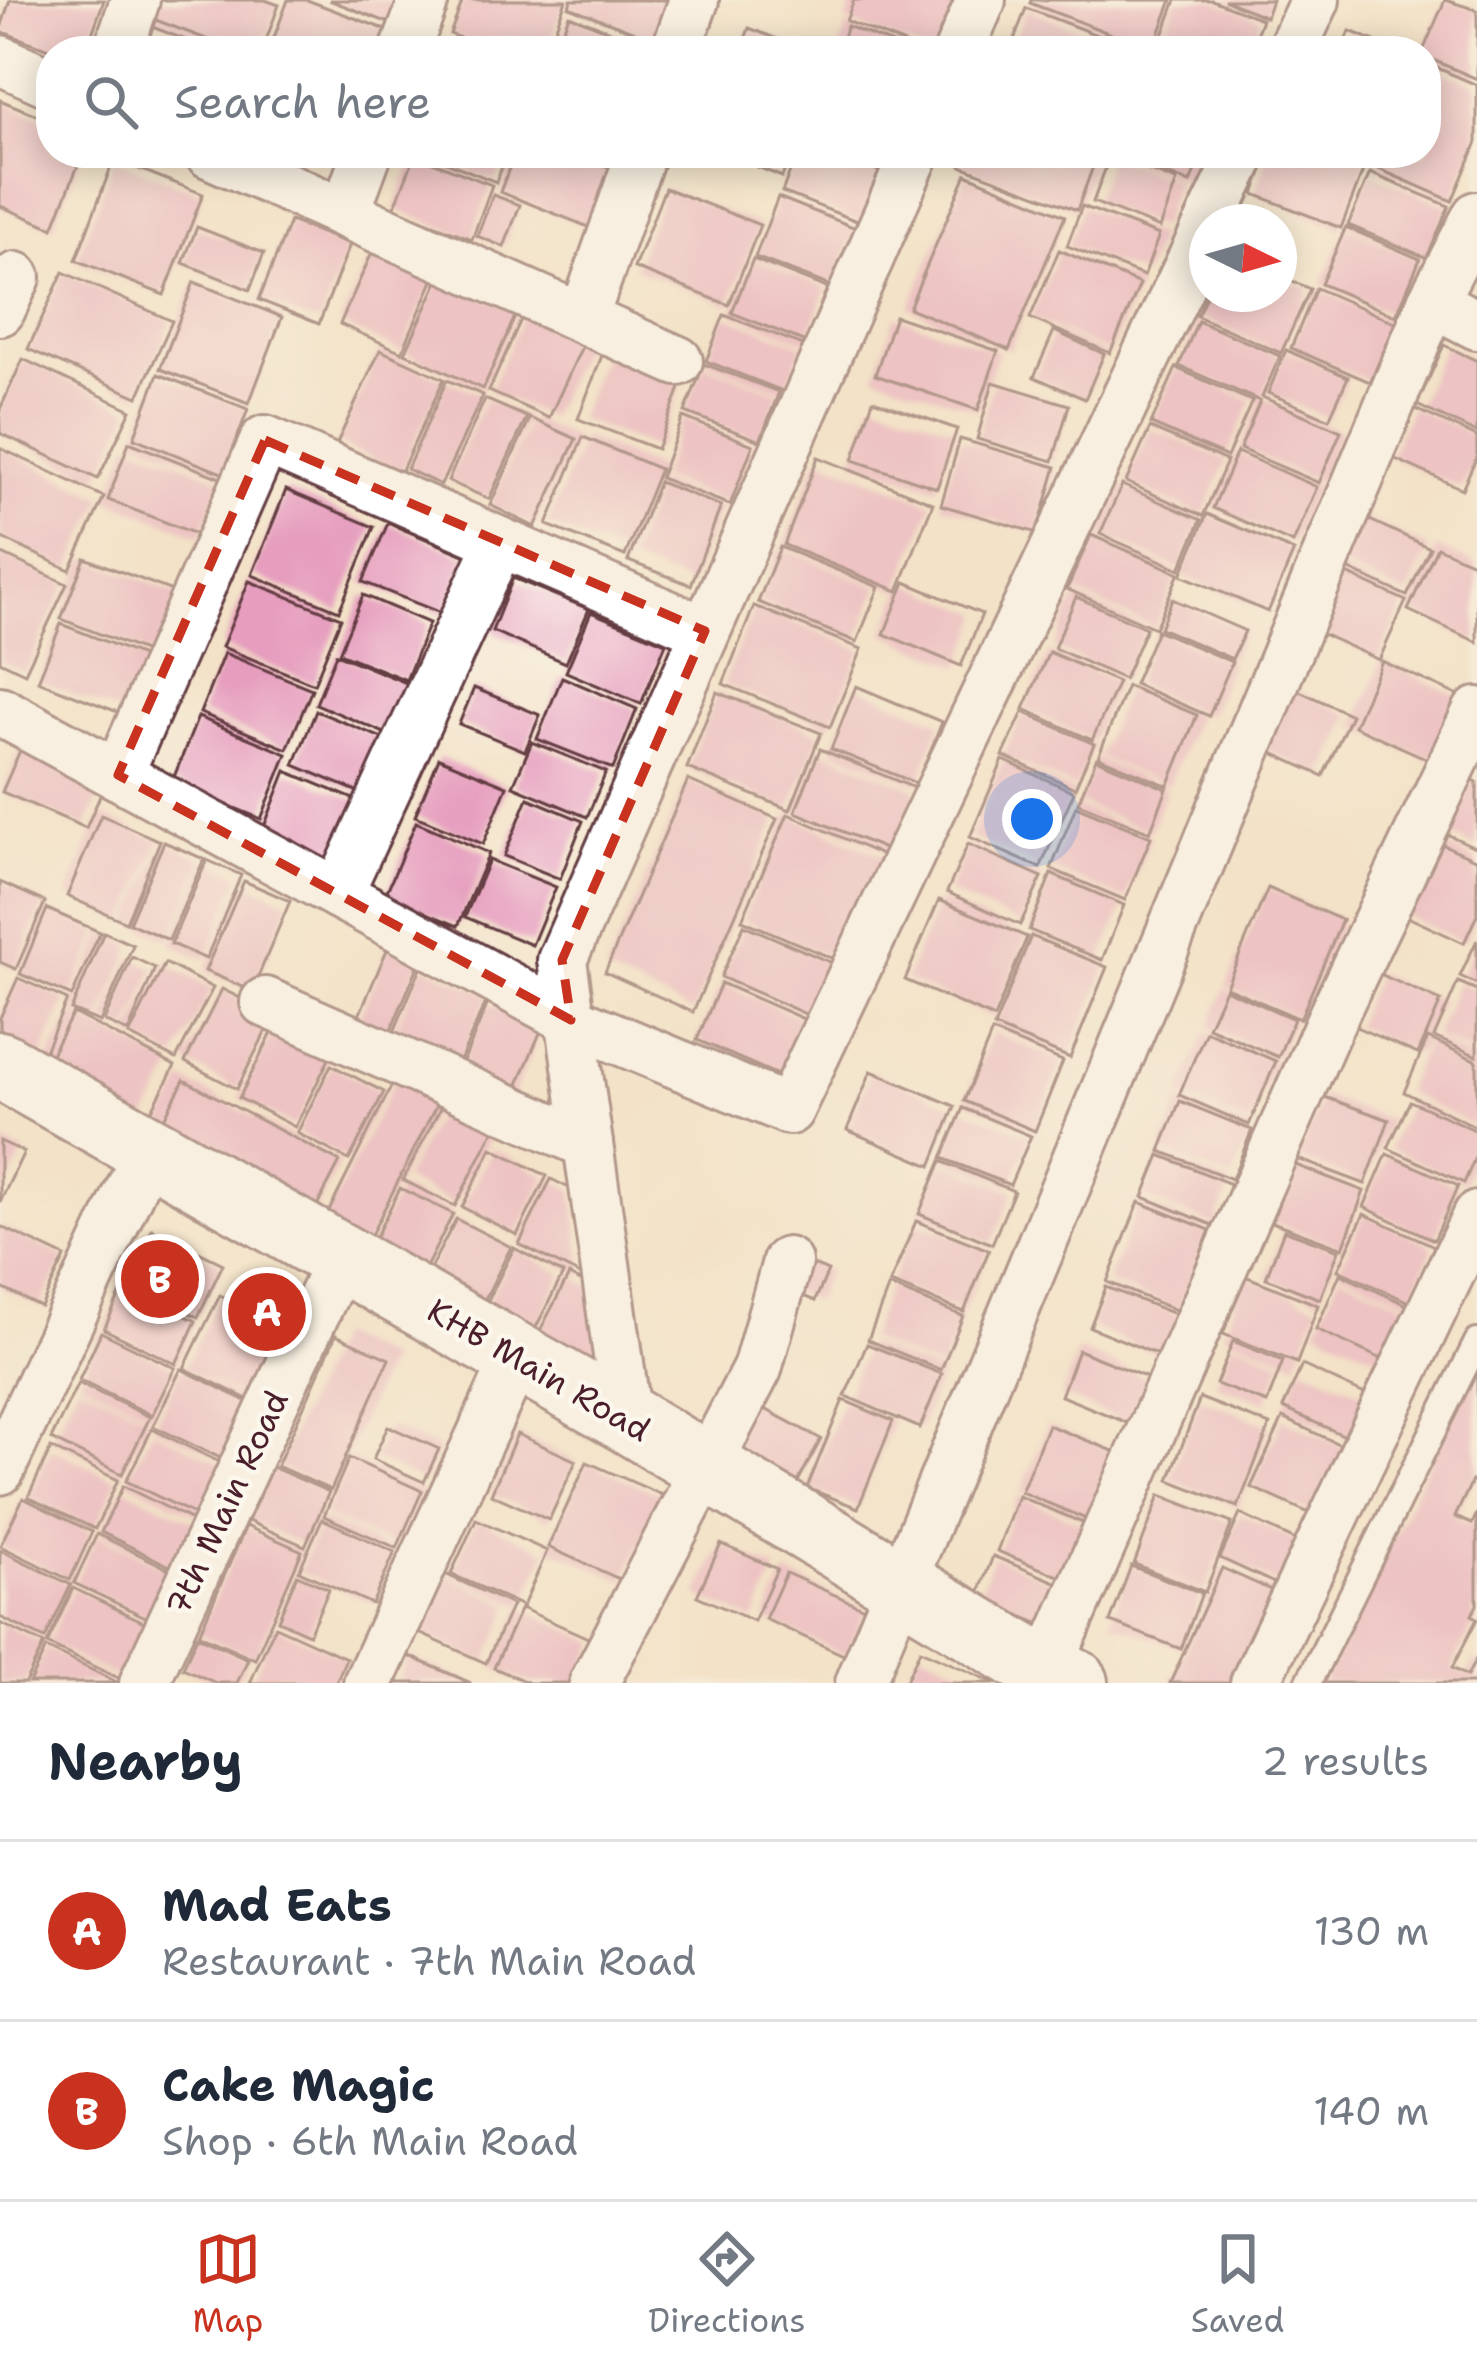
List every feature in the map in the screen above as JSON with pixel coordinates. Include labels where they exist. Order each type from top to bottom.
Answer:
[{"type":"main road","name":"KHB Main Road","points":[[0,1065],[627,1419],[1039,1672]]},
{"type":"street","points":[[123,36],[135,0]]},
{"type":"street","points":[[411,36],[424,0]]},
{"type":"street","points":[[681,36],[694,0]]},
{"type":"street","points":[[965,36],[981,0]]},
{"type":"street","points":[[1298,36],[1315,0]]},
{"type":"street","points":[[0,60],[36,76]]},
{"type":"street","points":[[243,168],[677,361]]},
{"type":"street","points":[[345,213],[362,168]]},
{"type":"street","points":[[584,316],[635,168]]},
{"type":"street","points":[[627,1419],[562,960],[908,168]]},
{"type":"street","points":[[1219,204],[1236,168]]},
{"type":"street","points":[[860,1683],[1432,302],[1477,216]]},
{"type":"street","points":[[0,711],[571,1020],[789,1110],[1189,267]]},
{"type":"street","points":[[1432,302],[1477,325]]},
{"type":"street","points":[[118,775],[265,440],[705,631]]},
{"type":"street","points":[[338,894],[500,542]]},
{"type":"street","points":[[1039,1672],[1330,1022],[1477,712]]},
{"type":"street","points":[[266,1002],[588,1144]]},
{"type":"street","points":[[0,1470],[149,1149]]},
{"type":"street","points":[[1255,1683],[1477,1216]]},
{"type":"street","name":"7th Main Road","points":[[144,1683],[341,1257]]},
{"type":"street","points":[[594,1683],[758,1369],[787,1262]]},
{"type":"street","points":[[368,1683],[517,1357]]},
{"type":"lane","points":[[1308,1683],[1477,1342]]},
{"type":"highlighted area","points":[[265,440],[705,631],[562,960],[571,1020],[118,775]]},
{"type":"building","points":[[10,0],[104,0],[91,36],[36,36],[36,44],[0,31]]},
{"type":"building","points":[[159,0],[265,0],[279,5],[268,36],[198,36],[153,19]]},
{"type":"building","points":[[288,0],[307,0],[392,32],[391,36],[275,36]]},
{"type":"building","points":[[329,0],[406,0],[397,26]]},
{"type":"building","points":[[463,0],[566,0],[553,36],[450,34]]},
{"type":"building","points":[[571,0],[674,0],[660,36],[645,36],[569,7]]},
{"type":"building","points":[[854,0],[963,0],[950,36],[884,36],[846,21]]},
{"type":"building","points":[[1172,0],[1158,36],[1116,36],[1030,3]]},
{"type":"building","points":[[1176,0],[1212,0],[1262,19],[1256,36],[1163,36]]},
{"type":"building","points":[[1224,0],[1272,0],[1266,17]]},
{"type":"building","points":[[1445,0],[1477,10],[1477,79],[1441,63],[1441,36],[1429,36]]},
{"type":"building","points":[[1026,8],[1100,36],[1016,36]]},
{"type":"building","points":[[569,15],[622,36],[561,36]]},
{"type":"building","points":[[147,25],[176,36],[143,36]]},
{"type":"building","points":[[847,26],[873,36],[843,36]]},
{"type":"building","points":[[749,28],[770,36],[746,36]]},
{"type":"building","points":[[1441,69],[1477,85],[1477,142],[1452,201],[1376,168],[1441,168]]},
{"type":"building","points":[[0,100],[36,115],[36,168],[77,168],[53,228],[0,206]]},
{"type":"building","points":[[111,168],[137,168],[203,194],[164,295],[76,260]]},
{"type":"building","points":[[410,168],[448,168],[492,185],[472,239],[394,209]]},
{"type":"building","points":[[461,168],[501,168],[496,182]]},
{"type":"building","points":[[509,168],[614,169],[591,228],[500,192]]},
{"type":"building","points":[[760,168],[785,168],[782,177]]},
{"type":"building","points":[[791,168],[881,172],[862,223],[782,192]]},
{"type":"building","points":[[966,168],[1092,168],[1077,210]]},
{"type":"building","points":[[1106,168],[1142,168],[1177,181],[1160,228],[1093,202]]},
{"type":"building","points":[[1152,168],[1196,168],[1190,183]]},
{"type":"building","points":[[1264,168],[1364,168],[1341,228],[1297,211],[1297,204],[1280,204],[1254,194]]},
{"type":"building","points":[[1370,173],[1449,206],[1427,258],[1348,225]]},
{"type":"building","points":[[966,174],[1065,216],[1009,350],[909,308]]},
{"type":"building","points":[[665,188],[760,225],[729,305],[634,268]]},
{"type":"building","points":[[493,195],[520,205],[504,247],[477,236]]},
{"type":"building","points":[[778,197],[856,228],[833,287],[755,257]]},
{"type":"building","points":[[1082,206],[1159,235],[1144,276],[1067,246]]},
{"type":"building","points":[[290,221],[350,244],[319,324],[259,300]]},
{"type":"building","points":[[197,227],[264,253],[250,290],[183,263]]},
{"type":"building","points":[[1346,227],[1420,259],[1396,316],[1321,284]]},
{"type":"building","points":[[374,248],[435,276],[402,352],[340,324]]},
{"type":"building","points":[[1059,250],[1140,284],[1110,353],[1030,318]]},
{"type":"building","points":[[753,259],[827,288],[806,342],[732,313]]},
{"type":"building","points":[[63,272],[172,321],[138,397],[28,349]]},
{"type":"building","points":[[440,277],[517,312],[483,389],[405,353]]},
{"type":"building","points":[[194,282],[282,317],[249,403],[160,369]]},
{"type":"building","points":[[1297,283],[1310,289],[1281,353],[1197,316],[1199,312],[1297,312]]},
{"type":"building","points":[[1316,288],[1396,323],[1370,382],[1291,348]]},
{"type":"building","points":[[523,315],[584,342],[549,418],[489,391]]},
{"type":"building","points":[[724,315],[803,345],[785,392],[706,361]]},
{"type":"building","points":[[895,316],[998,351],[978,410],[875,375]]},
{"type":"building","points":[[1198,321],[1280,356],[1262,397],[1341,431],[1319,483],[1240,449],[1260,401],[1179,366]]},
{"type":"building","points":[[1054,331],[1104,354],[1085,399],[1034,377]]},
{"type":"building","points":[[1444,345],[1477,361],[1477,433],[1417,405]]},
{"type":"building","points":[[380,350],[444,379],[401,472],[337,443]]},
{"type":"building","points":[[604,350],[683,380],[657,449],[578,419]]},
{"type":"building","points":[[1286,350],[1348,377],[1329,419],[1268,393]]},
{"type":"building","points":[[23,359],[131,410],[98,479],[0,433],[0,409]]},
{"type":"building","points":[[704,364],[779,392],[760,441],[685,412]]},
{"type":"building","points":[[1176,368],[1252,401],[1227,457],[1151,424]]},
{"type":"building","points":[[158,374],[248,409],[224,474],[134,438]]},
{"type":"building","points":[[447,380],[483,395],[441,485],[407,469]]},
{"type":"building","points":[[993,382],[1069,405],[1053,461],[977,439]]},
{"type":"building","points":[[485,399],[527,417],[489,499],[448,481]]},
{"type":"building","points":[[873,400],[957,429],[937,488],[853,460]]},
{"type":"building","points":[[1411,407],[1477,437],[1477,456],[1462,489],[1389,456]]},
{"type":"building","points":[[683,417],[753,445],[730,505],[660,478]]},
{"type":"building","points":[[530,418],[576,439],[535,527],[490,505]]},
{"type":"building","points":[[1150,428],[1227,461],[1203,516],[1126,482]]},
{"type":"building","points":[[583,437],[660,469],[625,556],[547,525]]},
{"type":"building","points":[[960,439],[1056,467],[1037,533],[941,505]]},
{"type":"building","points":[[129,442],[223,479],[201,536],[108,500]]},
{"type":"building","points":[[0,448],[104,497],[70,570],[0,537]]},
{"type":"building","points":[[1237,452],[1317,487],[1293,543],[1213,508]]},
{"type":"building","points":[[818,457],[933,503],[898,591],[784,545]]},
{"type":"building","points":[[659,482],[721,506],[691,585],[628,561]]},
{"type":"building","points":[[1122,485],[1201,520],[1180,569],[1100,534]]},
{"type":"building","points":[[286,490],[374,527],[339,611],[252,575]]},
{"type":"building","points":[[1207,514],[1294,551],[1268,612],[1181,575]]},
{"type":"building","points":[[1359,515],[1430,548],[1407,596],[1337,564]]},
{"type":"building","points":[[388,523],[467,556],[443,614],[363,582]]},
{"type":"building","points":[[1091,535],[1179,573],[1155,628],[1067,589]]},
{"type":"building","points":[[780,547],[879,587],[857,642],[758,602]]},
{"type":"building","points":[[1437,547],[1477,565],[1477,642],[1408,610]]},
{"type":"building","points":[[0,553],[67,584],[25,673],[0,661]]},
{"type":"building","points":[[85,558],[183,595],[159,657],[61,619]]},
{"type":"building","points":[[1334,568],[1406,601],[1379,660],[1307,627]]},
{"type":"building","points":[[513,578],[589,609],[566,663],[492,631]]},
{"type":"building","points":[[249,581],[341,618],[314,684],[222,647]]},
{"type":"building","points":[[905,582],[982,614],[961,666],[884,634]]},
{"type":"building","points":[[363,595],[429,623],[406,680],[339,653]]},
{"type":"building","points":[[1076,597],[1146,628],[1124,679],[1054,648]]},
{"type":"building","points":[[1172,599],[1245,631],[1232,659],[1160,628]]},
{"type":"building","points":[[754,606],[862,649],[830,727],[723,684]]},
{"type":"building","points":[[591,612],[666,643],[641,704],[566,672]]},
{"type":"building","points":[[61,624],[155,661],[133,718],[38,681]]},
{"type":"building","points":[[1157,630],[1232,662],[1209,716],[1134,684]]},
{"type":"building","points":[[1049,652],[1118,682],[1092,740],[1024,709]]},
{"type":"building","points":[[224,653],[312,689],[287,749],[200,713]]},
{"type":"building","points":[[336,654],[409,684],[389,735],[316,704]]},
{"type":"building","points":[[1382,661],[1461,697],[1432,761],[1354,726]]},
{"type":"building","points":[[562,677],[637,709],[613,769],[537,739]]},
{"type":"building","points":[[1280,682],[1351,715],[1323,776],[1253,744]]},
{"type":"building","points":[[856,686],[942,722],[918,784],[831,749]]},
{"type":"building","points":[[1127,686],[1197,715],[1168,786],[1098,757]]},
{"type":"building","points":[[474,688],[540,715],[525,751],[459,724]]},
{"type":"building","points":[[717,692],[821,733],[790,810],[687,768]]},
{"type":"building","points":[[316,711],[397,744],[375,799],[294,765]]},
{"type":"building","points":[[1023,712],[1094,744],[1075,788],[1003,756]]},
{"type":"building","points":[[198,717],[287,754],[261,819],[172,782]]},
{"type":"building","points":[[25,739],[109,775],[86,828],[2,792]]},
{"type":"building","points":[[532,742],[606,772],[587,817],[513,786]]},
{"type":"building","points":[[820,749],[917,789],[892,852],[795,812]]},
{"type":"building","points":[[439,758],[507,786],[483,844],[415,816]]},
{"type":"building","points":[[1096,759],[1167,789],[1150,832],[1078,803]]},
{"type":"building","points":[[1003,760],[1074,792],[1040,868],[970,837]]},
{"type":"building","points":[[286,771],[368,805],[344,866],[262,832]]},
{"type":"building","points":[[1472,779],[1477,782],[1477,848],[1447,834]]},
{"type":"building","points":[[688,780],[777,819],[693,1012],[605,972]]},
{"type":"building","points":[[528,798],[583,821],[560,879],[504,856]]},
{"type":"building","points":[[1076,806],[1151,837],[1125,900],[1051,869]]},
{"type":"building","points":[[788,814],[893,860],[848,965],[742,920]]},
{"type":"building","points":[[101,815],[160,841],[126,922],[67,896]]},
{"type":"building","points":[[416,822],[489,853],[458,926],[385,896]]},
{"type":"building","points":[[1433,840],[1477,860],[1477,915],[1464,943],[1399,913]]},
{"type":"building","points":[[164,842],[204,859],[169,940],[129,923]]},
{"type":"building","points":[[968,844],[1042,877],[1020,925],[947,892]]},
{"type":"building","points":[[207,860],[241,875],[206,959],[171,944]]},
{"type":"building","points":[[489,860],[556,887],[532,945],[465,917]]},
{"type":"building","points":[[1051,874],[1124,905],[1102,960],[1029,930]]},
{"type":"building","points":[[244,881],[290,901],[252,991],[205,971]]},
{"type":"building","points":[[0,882],[45,902],[16,969],[0,962]]},
{"type":"building","points":[[1268,888],[1342,920],[1300,1019],[1226,987]]},
{"type":"building","points":[[939,900],[1027,937],[994,1018],[905,980]]},
{"type":"building","points":[[47,909],[100,932],[72,996],[20,974]]},
{"type":"building","points":[[744,925],[846,969],[824,1022],[721,977]]},
{"type":"building","points":[[104,932],[133,945],[100,1022],[71,1010]]},
{"type":"building","points":[[1031,936],[1107,967],[1070,1058],[994,1027]]},
{"type":"building","points":[[1477,940],[1477,984],[1460,976]]},
{"type":"building","points":[[389,945],[421,959],[385,1044],[353,1030]]},
{"type":"building","points":[[132,957],[155,968],[128,1032],[104,1021]]},
{"type":"building","points":[[165,963],[213,988],[176,1059],[129,1035]]},
{"type":"building","points":[[422,965],[489,994],[454,1075],[388,1046]]},
{"type":"building","points":[[1377,973],[1441,1001],[1418,1054],[1354,1026]]},
{"type":"building","points":[[18,978],[67,1000],[35,1074],[0,1059],[0,1018]]},
{"type":"building","points":[[1458,982],[1477,990],[1477,1056],[1434,1037]]},
{"type":"building","points":[[721,983],[820,1026],[796,1083],[697,1040]]},
{"type":"building","points":[[222,989],[274,1015],[237,1089],[185,1062]]},
{"type":"building","points":[[1225,989],[1294,1019],[1278,1057],[1208,1027]]},
{"type":"building","points":[[488,1003],[543,1026],[512,1098],[458,1074]]},
{"type":"building","points":[[73,1013],[175,1066],[138,1136],[36,1082]]},
{"type":"building","points":[[276,1025],[332,1053],[295,1127],[239,1098]]},
{"type":"building","points":[[1206,1031],[1276,1061],[1249,1125],[1179,1095]]},
{"type":"building","points":[[992,1032],[1063,1061],[1035,1131],[964,1101]]},
{"type":"building","points":[[1428,1038],[1477,1061],[1477,1127],[1404,1092]]},
{"type":"building","points":[[331,1065],[384,1092],[349,1160],[297,1133]]},
{"type":"building","points":[[871,1071],[955,1106],[931,1166],[847,1130]]},
{"type":"building","points":[[395,1079],[438,1102],[365,1247],[322,1225]]},
{"type":"building","points":[[184,1080],[340,1162],[306,1227],[150,1145]]},
{"type":"building","points":[[1322,1096],[1389,1120],[1365,1184],[1298,1159]]},
{"type":"building","points":[[444,1101],[495,1128],[455,1206],[403,1180]]},
{"type":"building","points":[[1180,1101],[1252,1130],[1232,1179],[1160,1151]]},
{"type":"building","points":[[1410,1101],[1477,1131],[1477,1153],[1464,1183],[1388,1148]]},
{"type":"building","points":[[963,1108],[1031,1136],[1010,1185],[942,1158]]},
{"type":"building","points":[[0,1141],[24,1152],[0,1202]]},
{"type":"building","points":[[492,1148],[547,1176],[517,1235],[462,1207]]},
{"type":"building","points":[[1387,1154],[1458,1186],[1434,1240],[1364,1207]]},
{"type":"building","points":[[1160,1155],[1231,1184],[1215,1226],[1143,1197]]},
{"type":"building","points":[[941,1161],[1014,1191],[992,1244],[919,1214]]},
{"type":"building","points":[[1293,1164],[1364,1191],[1343,1248],[1272,1222]]},
{"type":"building","points":[[551,1179],[573,1190],[584,1277],[519,1244]]},
{"type":"building","points":[[400,1188],[453,1214],[414,1291],[362,1264]]},
{"type":"building","points":[[1139,1202],[1210,1230],[1178,1311],[1107,1282]]},
{"type":"building","points":[[1364,1214],[1434,1246],[1409,1302],[1338,1270]]},
{"type":"building","points":[[456,1219],[511,1247],[473,1323],[417,1294]]},
{"type":"building","points":[[916,1221],[989,1250],[964,1312],[890,1283]]},
{"type":"building","points":[[0,1226],[65,1257],[41,1307],[0,1287]]},
{"type":"building","points":[[152,1229],[223,1264],[198,1317],[127,1283]]},
{"type":"building","points":[[1284,1230],[1339,1250],[1320,1299],[1266,1278]]},
{"type":"building","points":[[514,1248],[563,1274],[526,1347],[477,1322]]},
{"type":"building","points":[[795,1257],[828,1271],[815,1301],[782,1287]]},
{"type":"building","points":[[1340,1274],[1411,1307],[1386,1361],[1316,1329]]},
{"type":"building","points":[[569,1275],[598,1290],[609,1378],[535,1340]]},
{"type":"building","points":[[1245,1276],[1318,1305],[1297,1363],[1223,1334]]},
{"type":"building","points":[[124,1286],[196,1321],[176,1364],[104,1329]]},
{"type":"building","points":[[889,1286],[963,1316],[941,1370],[868,1340]]},
{"type":"building","points":[[1106,1287],[1180,1316],[1163,1357],[1090,1327]]},
{"type":"building","points":[[220,1295],[289,1328],[253,1402],[184,1368]]},
{"type":"building","points":[[101,1332],[175,1368],[152,1415],[79,1380]]},
{"type":"building","points":[[336,1335],[389,1359],[331,1490],[277,1466]]},
{"type":"building","points":[[1233,1341],[1283,1361],[1267,1403],[1216,1384]]},
{"type":"building","points":[[867,1344],[942,1374],[920,1428],[845,1396]]},
{"type":"building","points":[[1078,1350],[1148,1378],[1130,1424],[1061,1396]]},
{"type":"building","points":[[1477,1362],[1477,1483],[1472,1481],[1455,1517],[1472,1524],[1477,1513],[1477,1605],[1472,1615],[1477,1619],[1452,1668],[1467,1676],[1477,1657],[1477,1683],[1323,1683]]},
{"type":"building","points":[[1302,1365],[1371,1397],[1352,1439],[1283,1408]]},
{"type":"building","points":[[181,1369],[258,1407],[231,1463],[153,1426]]},
{"type":"building","points":[[78,1383],[150,1417],[122,1474],[51,1439]]},
{"type":"building","points":[[1200,1398],[1270,1425],[1238,1507],[1169,1480]]},
{"type":"building","points":[[748,1400],[821,1439],[795,1487],[722,1448]]},
{"type":"building","points":[[843,1400],[893,1421],[858,1508],[807,1488]]},
{"type":"building","points":[[1283,1418],[1347,1448],[1316,1516],[1251,1487]]},
{"type":"building","points":[[1048,1425],[1121,1454],[1093,1522],[1021,1492]]},
{"type":"building","points":[[388,1426],[439,1449],[424,1482],[373,1459]]},
{"type":"building","points":[[152,1429],[223,1464],[198,1516],[126,1481]]},
{"type":"building","points":[[517,1434],[576,1461],[549,1520],[491,1494]]},
{"type":"building","points":[[51,1448],[118,1480],[95,1529],[28,1497]]},
{"type":"building","points":[[349,1458],[422,1491],[397,1548],[324,1516]]},
{"type":"building","points":[[587,1462],[662,1495],[624,1581],[548,1547]]},
{"type":"building","points":[[272,1467],[329,1492],[305,1546],[248,1521]]},
{"type":"building","points":[[123,1486],[200,1524],[178,1570],[101,1532]]},
{"type":"building","points":[[1160,1495],[1232,1523],[1205,1592],[1134,1564]]},
{"type":"building","points":[[1018,1496],[1088,1525],[1066,1579],[997,1551]]},
{"type":"building","points":[[23,1498],[92,1532],[70,1580],[0,1546]]},
{"type":"building","points":[[1240,1514],[1304,1544],[1285,1588],[1220,1558]]},
{"type":"building","points":[[322,1519],[395,1552],[372,1604],[299,1571]]},
{"type":"building","points":[[476,1519],[547,1551],[523,1606],[451,1574]]},
{"type":"building","points":[[246,1526],[302,1551],[255,1659],[199,1634]]},
{"type":"building","points":[[97,1534],[175,1572],[152,1620],[74,1583]]},
{"type":"building","points":[[721,1544],[777,1569],[754,1621],[697,1596]]},
{"type":"building","points":[[0,1550],[71,1585],[45,1639],[0,1617]]},
{"type":"building","points":[[993,1556],[1068,1587],[1052,1629],[977,1598]]},
{"type":"building","points":[[1131,1566],[1202,1593],[1181,1649],[1110,1622]]},
{"type":"building","points":[[1222,1568],[1284,1596],[1244,1683],[1170,1683]]},
{"type":"building","points":[[786,1573],[866,1609],[846,1656],[765,1619]]},
{"type":"building","points":[[445,1574],[512,1605],[486,1663],[419,1633]]},
{"type":"building","points":[[297,1575],[329,1589],[309,1634],[278,1620]]},
{"type":"building","points":[[73,1588],[148,1624],[121,1679],[47,1644]]},
{"type":"building","points":[[521,1608],[597,1642],[578,1683],[529,1683],[494,1668]]},
{"type":"building","points":[[0,1623],[44,1644],[25,1683],[0,1683]]},
{"type":"building","points":[[275,1626],[346,1658],[336,1683],[250,1683]]},
{"type":"building","points":[[197,1636],[248,1659],[237,1683],[216,1683],[183,1668]]},
{"type":"building","points":[[46,1648],[119,1683],[29,1683]]},
{"type":"building","points":[[920,1650],[995,1683],[905,1683]]},
{"type":"building","points":[[409,1656],[471,1683],[397,1683]]},
{"type":"place","name":"Cake Magic","points":[[160,1279]]},
{"type":"place","name":"Mad Eats","points":[[267,1312]]}]
